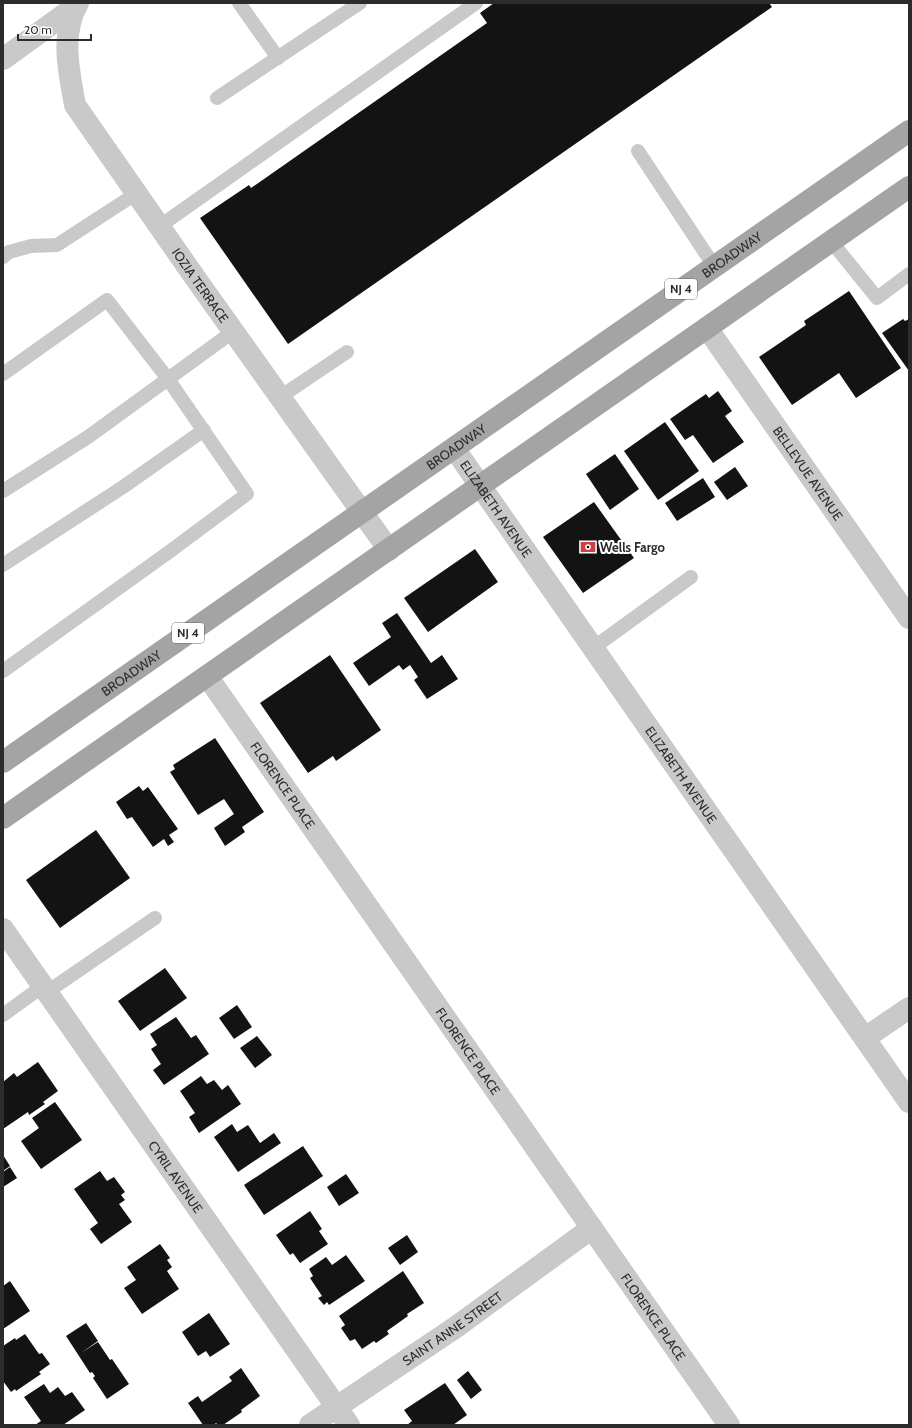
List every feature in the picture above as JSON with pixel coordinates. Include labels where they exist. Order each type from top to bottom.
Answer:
[{"type":"main road","name":"BROADWAY","points":[[3,762],[909,131]]},
{"type":"main road","points":[[3,818],[909,187]]},
{"type":"street","name":"IOZIA TERRACE","points":[[77,4],[70,23],[67,47],[75,105],[389,550]]},
{"type":"street","points":[[3,58],[77,4]]},
{"type":"street","name":"BELLEVUE AVENUE","points":[[707,328],[909,618]]},
{"type":"street","name":"ELIZABETH AVENUE","points":[[454,448],[909,1102]]},
{"type":"street","name":"FLORENCE PLACE","points":[[207,676],[729,1425]]},
{"type":"street","name":"CYRIL AVENUE","points":[[3,929],[349,1425]]},
{"type":"street","points":[[865,1038],[909,1008]]},
{"type":"street","name":"SAINT ANNE STREET","points":[[310,1425],[456,1327],[592,1228]]},
{"type":"lane","points":[[239,3],[278,58]]},
{"type":"lane","points":[[217,98],[360,3]]},
{"type":"lane","points":[[160,226],[476,3]]},
{"type":"lane","points":[[638,151],[714,266]]},
{"type":"lane","points":[[3,257],[9,252],[31,246],[57,245],[137,193]]},
{"type":"lane","points":[[831,241],[877,298],[909,274]]},
{"type":"lane","points":[[3,374],[107,300],[168,379],[247,494],[3,671]]},
{"type":"lane","points":[[3,491],[88,437],[234,332]]},
{"type":"lane","points":[[280,397],[347,352]]},
{"type":"lane","points":[[3,565],[123,487],[204,430]]},
{"type":"lane","points":[[593,648],[691,577]]},
{"type":"lane","points":[[3,1016],[155,918]]},
{"type":"building","points":[[494,3],[769,3],[772,7],[288,344],[200,218],[249,185],[251,188],[487,23],[480,13]]},
{"type":"building","points":[[849,291],[901,368],[856,398],[839,373],[792,405],[759,357],[806,325],[804,321]]},
{"type":"building","points":[[903,319],[905,321],[909,319],[909,371],[882,333]]},
{"type":"building","points":[[718,391],[732,411],[725,416],[744,442],[713,463],[693,435],[685,440],[670,419],[706,394],[709,398]]},
{"type":"building","points":[[665,422],[699,471],[658,500],[624,451]]},
{"type":"building","points":[[615,454],[639,489],[610,510],[586,474]]},
{"type":"building","points":[[735,467],[748,486],[727,500],[714,482]]},
{"type":"building","points":[[703,478],[715,497],[677,521],[665,503]]},
{"type":"building","name":"Wells Fargo","points":[[594,502],[634,558],[583,593],[543,537]]},
{"type":"building","points":[[475,549],[498,582],[428,632],[404,598]]},
{"type":"building","points":[[397,613],[431,663],[442,655],[458,679],[427,699],[414,680],[418,677],[410,665],[403,670],[399,665],[369,686],[353,663],[391,637],[382,623]]},
{"type":"building","points":[[330,655],[381,730],[336,761],[333,756],[308,773],[260,703]]},
{"type":"building","points":[[215,738],[264,812],[242,827],[245,832],[225,846],[214,828],[234,814],[224,799],[198,815],[170,772],[175,769],[173,765]]},
{"type":"building","points":[[139,786],[143,791],[148,787],[178,829],[169,835],[174,842],[168,846],[164,839],[153,847],[132,817],[127,819],[116,802]]},
{"type":"building","points":[[96,830],[130,878],[60,928],[26,880]]},
{"type":"building","points":[[165,968],[187,998],[140,1031],[118,1001]]},
{"type":"building","points":[[237,1005],[252,1027],[234,1039],[219,1018]]},
{"type":"building","points":[[176,1017],[191,1038],[196,1035],[209,1054],[164,1085],[153,1070],[161,1064],[151,1049],[157,1045],[150,1034]]},
{"type":"building","points":[[257,1036],[272,1055],[255,1068],[240,1048]]},
{"type":"building","points":[[38,1062],[58,1091],[43,1102],[45,1104],[29,1115],[28,1112],[3,1129],[3,1082],[14,1073],[17,1077]]},
{"type":"building","points":[[201,1076],[207,1084],[214,1080],[222,1090],[228,1085],[241,1104],[199,1133],[189,1117],[195,1113],[180,1091]]},
{"type":"building","points":[[55,1102],[82,1140],[41,1169],[21,1141],[39,1128],[32,1118]]},
{"type":"building","points":[[232,1124],[237,1132],[248,1125],[260,1143],[274,1133],[281,1143],[238,1172],[214,1137]]},
{"type":"building","points":[[303,1146],[323,1176],[264,1215],[244,1185]]},
{"type":"building","points":[[3,1155],[10,1166],[3,1171]]},
{"type":"building","points":[[10,1167],[17,1178],[3,1187],[3,1172]]},
{"type":"building","points":[[100,1171],[107,1181],[114,1177],[125,1192],[121,1195],[125,1200],[119,1204],[132,1222],[101,1244],[90,1229],[98,1223],[74,1189]]},
{"type":"building","points":[[346,1174],[359,1193],[339,1206],[327,1187]]},
{"type":"building","points":[[310,1211],[322,1229],[319,1231],[328,1244],[300,1263],[293,1253],[290,1255],[276,1235]]},
{"type":"building","points":[[407,1235],[418,1252],[400,1265],[388,1248]]},
{"type":"building","points":[[160,1244],[170,1258],[167,1260],[172,1267],[167,1271],[179,1289],[142,1314],[124,1288],[136,1280],[127,1267]]},
{"type":"building","points":[[346,1255],[365,1281],[329,1305],[327,1302],[324,1305],[318,1298],[322,1296],[310,1278],[313,1276],[309,1269],[326,1257],[332,1265]]},
{"type":"building","points":[[403,1271],[424,1303],[407,1314],[408,1316],[387,1331],[389,1334],[376,1343],[374,1341],[362,1349],[355,1339],[350,1341],[341,1328],[345,1325],[339,1316]]},
{"type":"building","points":[[10,1281],[30,1311],[3,1329],[3,1286]]},
{"type":"building","points":[[209,1313],[230,1344],[210,1357],[206,1351],[198,1356],[182,1332]]},
{"type":"building","points":[[86,1323],[98,1341],[81,1353],[98,1342],[129,1384],[107,1399],[93,1378],[95,1376],[92,1372],[90,1373],[66,1336]]},
{"type":"building","points":[[25,1334],[39,1354],[42,1353],[50,1364],[39,1372],[41,1374],[16,1391],[15,1389],[11,1392],[3,1381],[3,1346],[15,1338],[16,1340]]},
{"type":"building","points":[[241,1368],[260,1396],[241,1410],[242,1412],[223,1425],[218,1425],[216,1423],[214,1425],[203,1425],[188,1403],[198,1396],[202,1402],[232,1381],[229,1377]]},
{"type":"building","points":[[468,1371],[482,1390],[471,1399],[457,1380]]},
{"type":"building","points":[[445,1383],[467,1415],[453,1425],[407,1425],[412,1421],[404,1410]]},
{"type":"building","points":[[44,1384],[50,1393],[58,1387],[65,1396],[72,1392],[85,1410],[63,1425],[35,1425],[41,1421],[24,1397]]},
{"type":"place","name":"Wells Fargo","points":[[588,547]]}]
